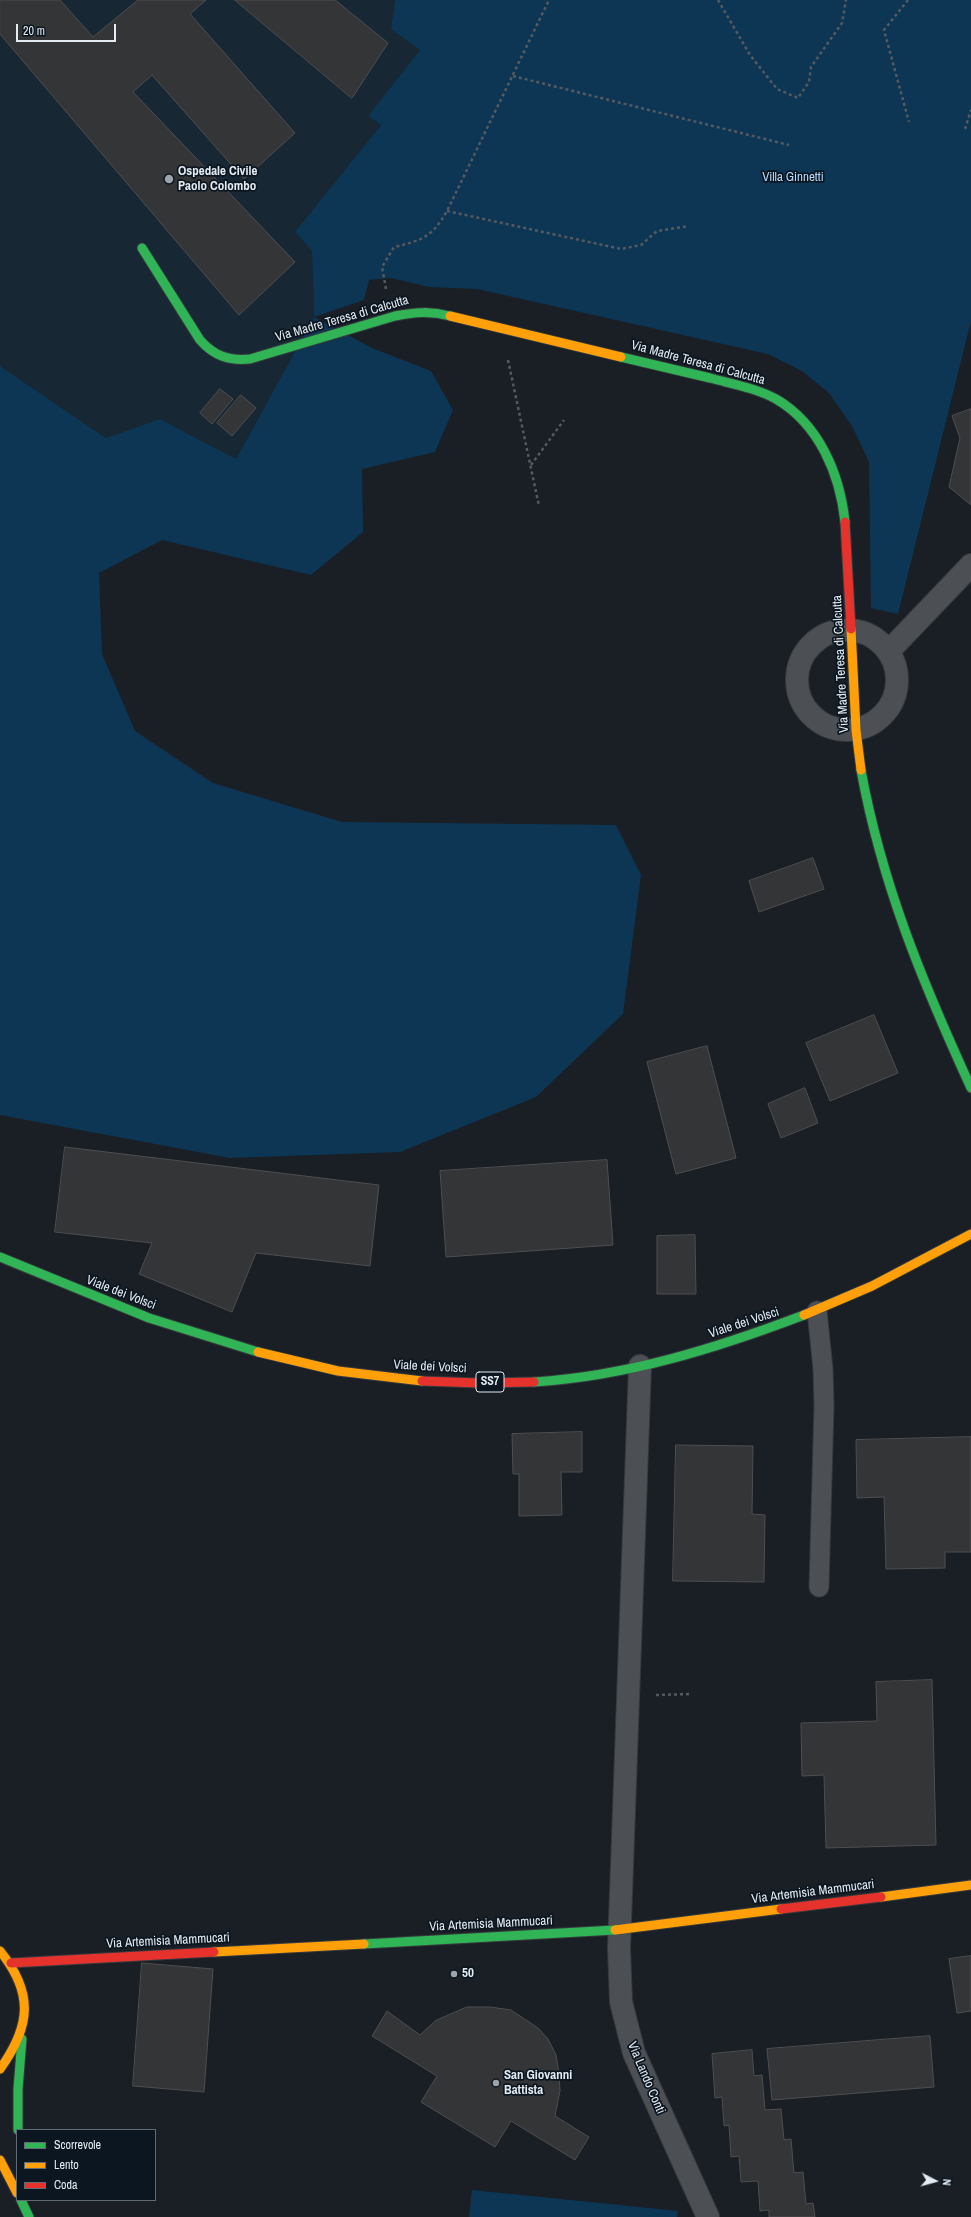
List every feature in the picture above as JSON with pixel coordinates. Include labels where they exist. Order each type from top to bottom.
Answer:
[{"type":"street","name":"Via Madre Teresa di Calcutta","points":[[142,248],[203,343],[211,352],[225,358],[250,359],[389,318],[417,312],[435,312],[740,386],[773,397],[794,411],[810,429],[824,452],[838,486],[846,525],[853,630],[856,730],[863,785],[887,880],[914,960],[971,1088]]},
{"type":"street","points":[[889,651],[971,565]]},
{"type":"street","points":[[853,630],[866,634],[878,641],[889,651],[896,666],[898,683],[894,699],[885,714],[872,724],[856,730],[839,730],[823,724],[810,714],[801,699],[797,682],[800,665],[807,650],[816,642],[836,631],[853,630]]},
{"type":"street","name":"Viale dei Volsci","points":[[0,1257],[74,1289],[160,1321],[247,1349],[340,1371],[405,1379],[515,1382],[586,1377],[640,1366],[741,1338],[817,1311],[901,1272],[971,1234]]},
{"type":"street","name":"Via Lando Conti","points":[[640,1366],[620,1930],[619,1964],[621,2002],[629,2039],[639,2067],[708,2217]]},
{"type":"street","name":"Via Artemisia Mammucari","points":[[11,1963],[620,1930],[971,1885]]},
{"type":"street","points":[[0,1951],[11,1963],[22,1985],[26,2009],[22,2033],[18,2089],[18,2129]]},
{"type":"street","points":[[0,2069],[13,2053],[22,2033]]},
{"type":"street","points":[[0,2160],[16,2191]]},
{"type":"street","points":[[22,2201],[29,2216]]},
{"type":"street","points":[[26,2201],[29,2216]]},
{"type":"lane","points":[[817,1311],[824,1400],[819,1587]]},
{"type":"path","points":[[389,318],[386,279],[382,267],[394,247],[421,241],[436,229],[447,211],[549,0]]},
{"type":"path","points":[[718,0],[750,55],[777,89],[798,98],[809,82],[811,67],[842,23],[846,0]]},
{"type":"path","points":[[908,0],[884,30],[909,122]]},
{"type":"path","points":[[513,76],[789,144]]},
{"type":"path","points":[[965,129],[971,110]]},
{"type":"path","points":[[447,211],[621,249],[641,245],[657,231],[689,226]]},
{"type":"path","points":[[502,328],[539,506]]},
{"type":"path","points":[[531,465],[564,420]]},
{"type":"path","points":[[628,1695],[692,1694]]},
{"type":"shaded area","name":"Ospedale Civile Paolo Colombo","points":[[0,0],[395,0],[391,29],[420,50],[368,116],[381,125],[295,232],[312,251],[314,317],[236,459],[160,419],[106,438],[0,366]]},
{"type":"green space","name":"Villa Ginnetti","points":[[395,0],[971,0],[971,321],[898,614],[871,608],[869,462],[852,426],[829,393],[802,371],[768,354],[477,289],[429,287],[391,278],[369,280],[364,300],[314,317],[312,251],[295,232],[381,125],[368,116],[420,50],[391,29]]},
{"type":"green space","points":[[314,317],[372,348],[431,371],[453,410],[435,452],[362,469],[363,532],[311,575],[162,540],[99,573],[102,654],[135,731],[213,783],[342,822],[616,825],[641,875],[623,1014],[536,1097],[400,1152],[230,1158],[0,1115],[0,366],[106,438],[160,419],[236,459]]},
{"type":"green space","points":[[472,2190],[678,2211],[677,2217],[469,2217]]},
{"type":"building","points":[[0,0],[60,0],[93,37],[138,0],[206,0],[190,14],[295,133],[244,179],[152,75],[133,92],[295,262],[239,315],[0,34]]},
{"type":"building","points":[[235,0],[335,0],[388,43],[352,98]]},
{"type":"building","points":[[220,389],[233,399],[212,424],[200,413]]},
{"type":"building","points":[[241,395],[256,408],[232,436],[217,423]]},
{"type":"building","points":[[971,409],[971,505],[949,487],[960,438],[952,416]]},
{"type":"building","points":[[813,858],[824,889],[759,912],[749,881]]},
{"type":"building","points":[[874,1015],[898,1073],[830,1101],[806,1043]]},
{"type":"building","points":[[707,1046],[736,1158],[676,1174],[647,1062]]},
{"type":"building","points":[[805,1088],[818,1123],[781,1138],[768,1104]]},
{"type":"building","points":[[65,1147],[379,1185],[370,1266],[256,1253],[232,1312],[139,1274],[152,1243],[55,1232]]},
{"type":"building","points":[[607,1160],[613,1245],[446,1257],[440,1171]]},
{"type":"building","points":[[695,1235],[696,1294],[657,1294],[657,1236]]},
{"type":"building","points":[[582,1432],[582,1472],[561,1472],[562,1515],[519,1516],[519,1474],[513,1474],[512,1434]]},
{"type":"building","points":[[971,1437],[971,1552],[945,1552],[945,1568],[886,1569],[884,1497],[857,1498],[856,1440]]},
{"type":"building","points":[[676,1445],[753,1446],[752,1514],[765,1515],[764,1582],[673,1581]]},
{"type":"building","points":[[932,1680],[936,1845],[826,1848],[824,1775],[802,1776],[801,1723],[877,1721],[876,1682]]},
{"type":"building","points":[[971,1956],[971,2011],[957,2013],[949,1959]]},
{"type":"building","points":[[142,1963],[213,1969],[204,2092],[133,2086]]},
{"type":"building","name":"San Giovanni Battista","points":[[467,2007],[490,2007],[511,2010],[538,2028],[548,2039],[556,2055],[559,2073],[560,2091],[555,2116],[589,2137],[575,2160],[511,2121],[495,2147],[421,2102],[437,2076],[372,2036],[387,2011],[420,2035],[435,2021]]},
{"type":"building","points":[[930,2036],[934,2087],[772,2100],[767,2049]]},
{"type":"building","points":[[752,2050],[754,2076],[762,2075],[765,2110],[781,2109],[784,2140],[791,2139],[794,2173],[803,2172],[806,2204],[813,2203],[815,2217],[769,2217],[769,2210],[760,2211],[758,2181],[741,2182],[739,2156],[731,2157],[729,2125],[724,2126],[722,2097],[715,2098],[712,2054]]},
{"type":"traffic: fast","points":[[142,248],[200,340],[216,354],[229,358],[250,359],[395,316],[423,313],[436,313],[450,316]]},
{"type":"traffic: fast","points":[[621,357],[752,389],[776,399],[791,409],[804,422],[825,452],[838,486],[845,522]]},
{"type":"traffic: fast","points":[[861,770],[880,853],[892,893],[921,972],[971,1088]]},
{"type":"traffic: fast","points":[[0,1257],[149,1318],[258,1352]]},
{"type":"traffic: fast","points":[[534,1382],[604,1374],[672,1359],[738,1339],[804,1315]]},
{"type":"traffic: fast","points":[[364,1944],[615,1930]]},
{"type":"traffic: fast","points":[[18,2129],[18,2089],[22,2039]]},
{"type":"traffic: fast","points":[[21,2201],[29,2217]]},
{"type":"traffic: slow","points":[[450,316],[621,357]]},
{"type":"traffic: slow","points":[[851,629],[856,730],[861,770]]},
{"type":"traffic: slow","points":[[804,1315],[872,1286],[971,1234]]},
{"type":"traffic: slow","points":[[258,1352],[338,1371],[422,1381]]},
{"type":"traffic: slow","points":[[881,1897],[971,1885]]},
{"type":"traffic: slow","points":[[615,1930],[781,1909]]},
{"type":"traffic: slow","points":[[214,1952],[364,1944]]},
{"type":"traffic: slow","points":[[0,1951],[11,1966],[19,1981],[23,1995],[24,2010],[23,2024],[18,2038],[0,2069]]},
{"type":"traffic: slow","points":[[0,2160],[16,2191]]},
{"type":"traffic: jam","points":[[845,522],[851,629]]},
{"type":"traffic: jam","points":[[422,1381],[479,1383],[534,1382]]},
{"type":"traffic: jam","points":[[781,1909],[881,1897]]},
{"type":"traffic: jam","points":[[11,1963],[214,1952]]},
{"type":"place","name":"Ospedale Civile Paolo Colombo","points":[[169,179]]},
{"type":"place","name":"50","points":[[454,1974]]},
{"type":"place","name":"San Giovanni Battista","points":[[496,2083]]}]
